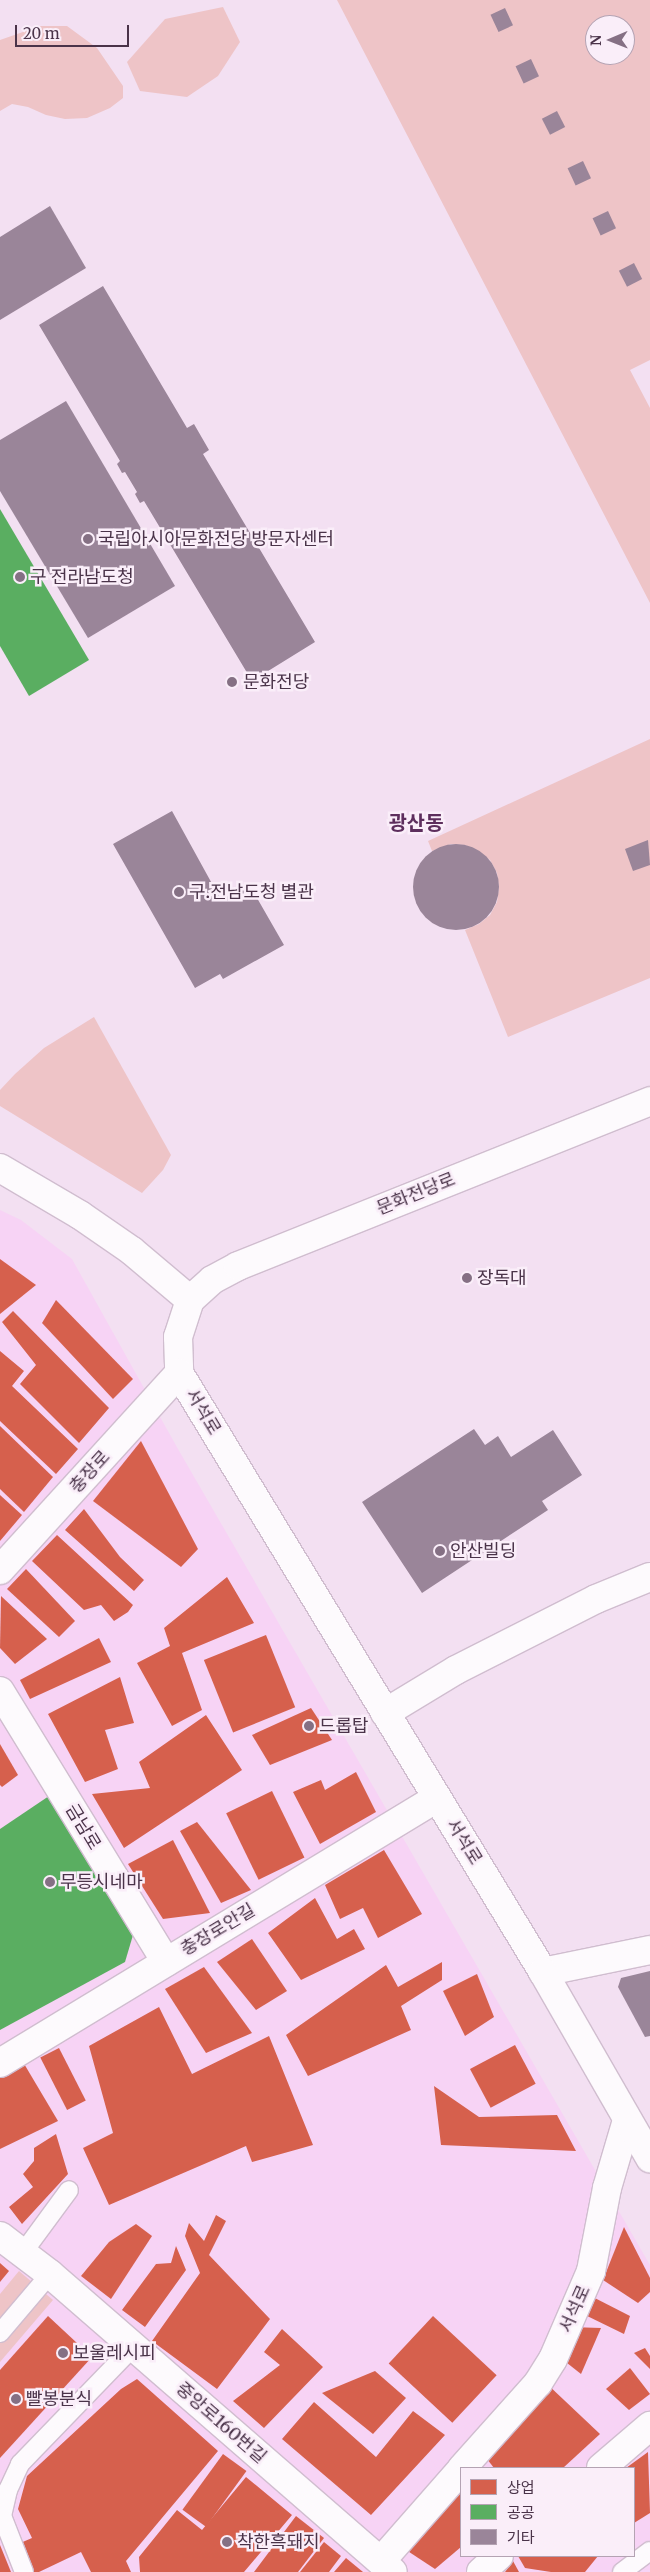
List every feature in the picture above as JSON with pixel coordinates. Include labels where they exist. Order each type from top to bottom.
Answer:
[{"type":"street","name":"문화전당로","points":[[190,1300],[212,1280],[238,1266],[650,1100]]},
{"type":"street","points":[[0,1168],[80,1215],[132,1251],[190,1300]]},
{"type":"street","name":"서석로","points":[[190,1300],[178,1337],[180,1373],[543,1972],[650,2158]]},
{"type":"street","name":"충장로","points":[[0,1570],[180,1373]]},
{"type":"street","points":[[385,1713],[456,1670],[596,1599],[650,1577]]},
{"type":"street","name":"금남로","points":[[0,1691],[166,1962]]},
{"type":"street","name":"충장로안길","points":[[0,2063],[437,1798]]},
{"type":"street","points":[[543,1972],[650,1950]]},
{"type":"street","name":"서석로","points":[[464,2467],[538,2383],[552,2359],[591,2271],[607,2188],[628,2120]]},
{"type":"street","name":"중앙로160번길","points":[[0,2236],[50,2274],[132,2348],[387,2566]]},
{"type":"street","points":[[602,2467],[650,2426]]},
{"type":"street","name":"서석로","points":[[387,2566],[460,2472]]},
{"type":"street","points":[[481,2572],[499,2557]]},
{"type":"lane","points":[[22,2254],[70,2190]]},
{"type":"lane","points":[[0,2333],[50,2274]]},
{"type":"lane","points":[[24,2572],[2,2516],[8,2490],[20,2464],[132,2348]]},
{"type":"lane","points":[[625,2571],[650,2551]]},
{"type":"shaded area","points":[[337,0],[650,0],[650,360],[630,370],[650,408],[650,603]]},
{"type":"shaded area","points":[[223,7],[240,42],[218,76],[187,97],[140,91],[127,62],[165,19]]},
{"type":"shaded area","points":[[40,26],[67,26],[97,48],[123,86],[123,98],[110,108],[87,118],[65,119],[12,104],[0,111],[0,40]]},
{"type":"shaded area","points":[[650,739],[650,978],[508,1037],[465,930],[479,924],[490,915],[497,902],[499,887],[497,873],[490,860],[478,851],[465,845],[451,844],[432,851],[428,841]]},
{"type":"shaded area","points":[[94,1017],[171,1155],[163,1170],[142,1193],[0,1106],[0,1090],[15,1074],[44,1048]]},
{"type":"shaded area","points":[[0,1210],[21,1220],[72,1259],[178,1449],[650,2265],[650,2572],[0,2572]]},
{"type":"shaded area","points":[[19,2271],[53,2300],[0,2362],[0,2294]]},
{"type":"building: 상업","points":[[0,1259],[36,1285],[0,1314]]},
{"type":"building: 상업","points":[[56,1300],[133,1379],[113,1399],[42,1323]]},
{"type":"building: 상업","points":[[13,1311],[109,1408],[79,1443],[20,1384],[36,1365],[2,1322]]},
{"type":"building: 상업","points":[[0,1351],[24,1371],[12,1386],[78,1449],[56,1474],[0,1421]]},
{"type":"building: 상업","points":[[0,1426],[53,1477],[24,1512],[0,1489]]},
{"type":"building: 상업","points":[[141,1441],[198,1549],[181,1567],[93,1501]]},
{"type":"building: 상업","points":[[0,1495],[22,1515],[0,1541]]},
{"type":"building: 상업","points":[[84,1509],[120,1557],[144,1580],[134,1591],[65,1530]]},
{"type":"building: 상업","points":[[57,1535],[133,1605],[128,1612],[114,1621],[101,1605],[84,1610],[32,1561]]},
{"type":"building: 상업","points":[[26,1569],[75,1621],[59,1637],[7,1589]]},
{"type":"building: 상업","points":[[227,1577],[254,1623],[182,1653],[202,1710],[172,1726],[137,1663],[170,1646],[164,1628]]},
{"type":"building: 상업","points":[[1,1596],[47,1639],[15,1664],[0,1648]]},
{"type":"building: 상업","points":[[266,1635],[295,1707],[233,1732],[204,1660]]},
{"type":"building: 상업","points":[[99,1638],[111,1662],[30,1699],[20,1680]]},
{"type":"building: 상업","points":[[120,1677],[134,1723],[105,1730],[118,1769],[85,1782],[48,1714]]},
{"type":"building: 상업","points":[[311,1708],[332,1740],[270,1765],[252,1735]]},
{"type":"building: 상업","points":[[206,1715],[242,1770],[124,1848],[92,1794],[150,1788],[139,1762]]},
{"type":"building: 상업","points":[[0,1744],[18,1775],[2,1787],[0,1785]]},
{"type":"building: 상업","points":[[356,1772],[376,1812],[320,1844],[293,1792],[321,1780],[325,1790]]},
{"type":"building: 상업","points":[[272,1791],[304,1858],[259,1880],[226,1813]]},
{"type":"building: 상업","points":[[197,1822],[251,1890],[221,1903],[180,1831]]},
{"type":"building: 상업","points":[[173,1840],[210,1913],[163,1919],[128,1864]]},
{"type":"building: 상업","points":[[384,1850],[422,1914],[378,1938],[363,1908],[340,1919],[325,1885]]},
{"type":"building: 상업","points":[[315,1898],[337,1939],[354,1929],[365,1949],[301,1980],[268,1933]]},
{"type":"building: 상업","points":[[252,1939],[287,1991],[256,2010],[217,1962]]},
{"type":"building: 상업","points":[[442,1962],[442,1980],[401,2006],[411,2030],[308,2076],[286,2035],[386,1965],[398,1987]]},
{"type":"building: 상업","points":[[204,1967],[252,2033],[206,2053],[165,1989]]},
{"type":"building: 상업","points":[[477,1974],[494,2017],[465,2036],[443,1991]]},
{"type":"building: 상업","points":[[159,2007],[192,2074],[269,2036],[313,2145],[252,2162],[246,2146],[109,2205],[83,2148],[113,2133],[89,2046]]},
{"type":"building: 상업","points":[[515,2045],[536,2084],[491,2108],[470,2069]]},
{"type":"building: 상업","points":[[59,2048],[86,2101],[67,2110],[40,2058]]},
{"type":"building: 상업","points":[[23,2062],[58,2121],[0,2149],[0,2077]]},
{"type":"building: 상업","points":[[434,2086],[479,2117],[557,2115],[576,2151],[441,2145]]},
{"type":"building: 상업","points":[[56,2134],[68,2174],[22,2224],[9,2207],[33,2187],[23,2174],[34,2161],[34,2148]]},
{"type":"building: 상업","points":[[216,2215],[226,2221],[209,2255],[270,2319],[217,2389],[152,2341],[200,2273],[185,2236],[189,2223],[204,2241]]},
{"type":"building: 상업","points":[[136,2224],[152,2236],[111,2299],[81,2276],[109,2242]]},
{"type":"building: 상업","points":[[624,2227],[650,2278],[650,2292],[638,2303],[603,2280]]},
{"type":"building: 상업","points":[[176,2246],[186,2270],[145,2327],[122,2310],[156,2264],[171,2263]]},
{"type":"building: 상업","points":[[0,2263],[9,2271],[0,2282]]},
{"type":"building: 상업","points":[[585,2293],[630,2316],[624,2334],[581,2313]]},
{"type":"building: 상업","points":[[48,2316],[92,2357],[0,2458],[0,2370]]},
{"type":"building: 상업","points":[[433,2316],[497,2375],[452,2423],[389,2364]]},
{"type":"building: 상업","points":[[570,2327],[601,2328],[581,2374],[562,2359]]},
{"type":"building: 상업","points":[[282,2329],[323,2367],[264,2428],[233,2401],[280,2365],[264,2352]]},
{"type":"building: 상업","points":[[645,2348],[650,2356],[650,2369],[634,2353]]},
{"type":"building: 상업","points":[[630,2368],[650,2394],[629,2410],[606,2389]]},
{"type":"building: 상업","points":[[375,2371],[406,2398],[373,2434],[322,2393]]},
{"type":"building: 상업","points":[[137,2379],[218,2451],[126,2561],[131,2572],[91,2572],[81,2552],[39,2572],[31,2572],[18,2544],[32,2538],[18,2509],[27,2476],[121,2389]]},
{"type":"building: 상업","points":[[546,2383],[600,2434],[564,2467],[493,2467],[487,2459]]},
{"type":"building: 상업","points":[[314,2402],[376,2457],[413,2411],[445,2435],[371,2515],[282,2439]]},
{"type":"building: 상업","points":[[648,2452],[650,2513],[635,2522],[635,2467],[627,2467]]},
{"type":"building: 상업","points":[[223,2454],[246,2471],[206,2527],[182,2510]]},
{"type":"building: 상업","points":[[246,2477],[292,2515],[244,2572],[140,2572],[139,2557],[177,2510],[202,2530]]},
{"type":"building: 상업","points":[[460,2480],[460,2548],[435,2569],[397,2544]]},
{"type":"building: 상업","points":[[296,2516],[324,2538],[298,2572],[254,2572]]},
{"type":"building: 상업","points":[[324,2542],[341,2556],[329,2572],[300,2572]]},
{"type":"building: 상업","points":[[0,2545],[11,2572],[0,2572]]},
{"type":"building: 상업","points":[[519,2557],[597,2557],[585,2572],[551,2572],[525,2568]]},
{"type":"building: 상업","points":[[346,2558],[363,2572],[334,2572]]},
{"type":"building: 상업","points":[[513,2561],[519,2572],[505,2572]]},
{"type":"building: 공공","name":"구 전라남도청","points":[[0,509],[89,660],[29,696],[0,646]]},
{"type":"building: 공공","name":"무등시네마","points":[[49,1796],[133,1935],[125,1962],[0,2030],[0,1829]]},
{"type":"building: 기타","points":[[505,8],[513,25],[499,32],[490,15]]},
{"type":"building: 기타","points":[[531,59],[539,76],[524,83],[516,66]]},
{"type":"building: 기타","points":[[557,111],[565,127],[550,135],[542,119]]},
{"type":"building: 기타","points":[[583,161],[591,178],[576,185],[568,168]]},
{"type":"building: 기타","points":[[50,206],[86,268],[0,320],[0,237]]},
{"type":"building: 기타","points":[[608,211],[616,228],[601,235],[593,218]]},
{"type":"building: 기타","points":[[634,263],[642,279],[627,287],[619,271]]},
{"type":"building: 기타","points":[[103,286],[187,428],[194,424],[209,450],[203,454],[315,642],[252,681],[144,501],[140,503],[135,494],[137,492],[125,472],[122,473],[117,464],[120,461],[39,325]]},
{"type":"building: 기타","name":"국립아시아문화전당 방문자센터","points":[[66,401],[175,586],[88,638],[0,491],[0,440]]},
{"type":"building: 기타","name":"구.전남도청 별관","points":[[172,811],[221,900],[249,884],[284,945],[223,979],[220,974],[195,988],[113,844]]},
{"type":"building: 기타","points":[[648,840],[650,865],[633,871],[625,849]]},
{"type":"building: 기타","points":[[456,844],[472,847],[480,851],[492,863],[496,871],[499,887],[496,903],[492,911],[480,923],[472,927],[456,930],[440,927],[432,923],[420,911],[416,903],[413,887],[416,871],[420,863],[432,851],[440,847]]},
{"type":"building: 기타","name":"안산빌딩","points":[[474,1429],[485,1445],[498,1436],[511,1457],[553,1430],[582,1475],[542,1501],[548,1510],[422,1593],[362,1502]]},
{"type":"building: 기타","points":[[650,1971],[650,2036],[645,2037],[618,1987],[621,1978]]},
{"type":"place","name":"국립아시아문화전당 방문자센터","points":[[88,539]]},
{"type":"place","name":"구 전라남도청","points":[[20,577]]},
{"type":"place","name":"문화전당","points":[[232,682]]},
{"type":"place","name":"구.전남도청 별관","points":[[179,892]]},
{"type":"place","name":"장독대","points":[[467,1278]]},
{"type":"place","name":"안산빌딩","points":[[440,1551]]},
{"type":"place","name":"드롭탑","points":[[309,1726]]},
{"type":"place","name":"무등시네마","points":[[50,1882]]},
{"type":"place","name":"보울레시피","points":[[63,2353]]},
{"type":"place","name":"빨봉분식","points":[[16,2399]]},
{"type":"place","name":"착한흑돼지","points":[[227,2542]]},
{"type":"district","name":"광산동","points":[[416,822]]}]
